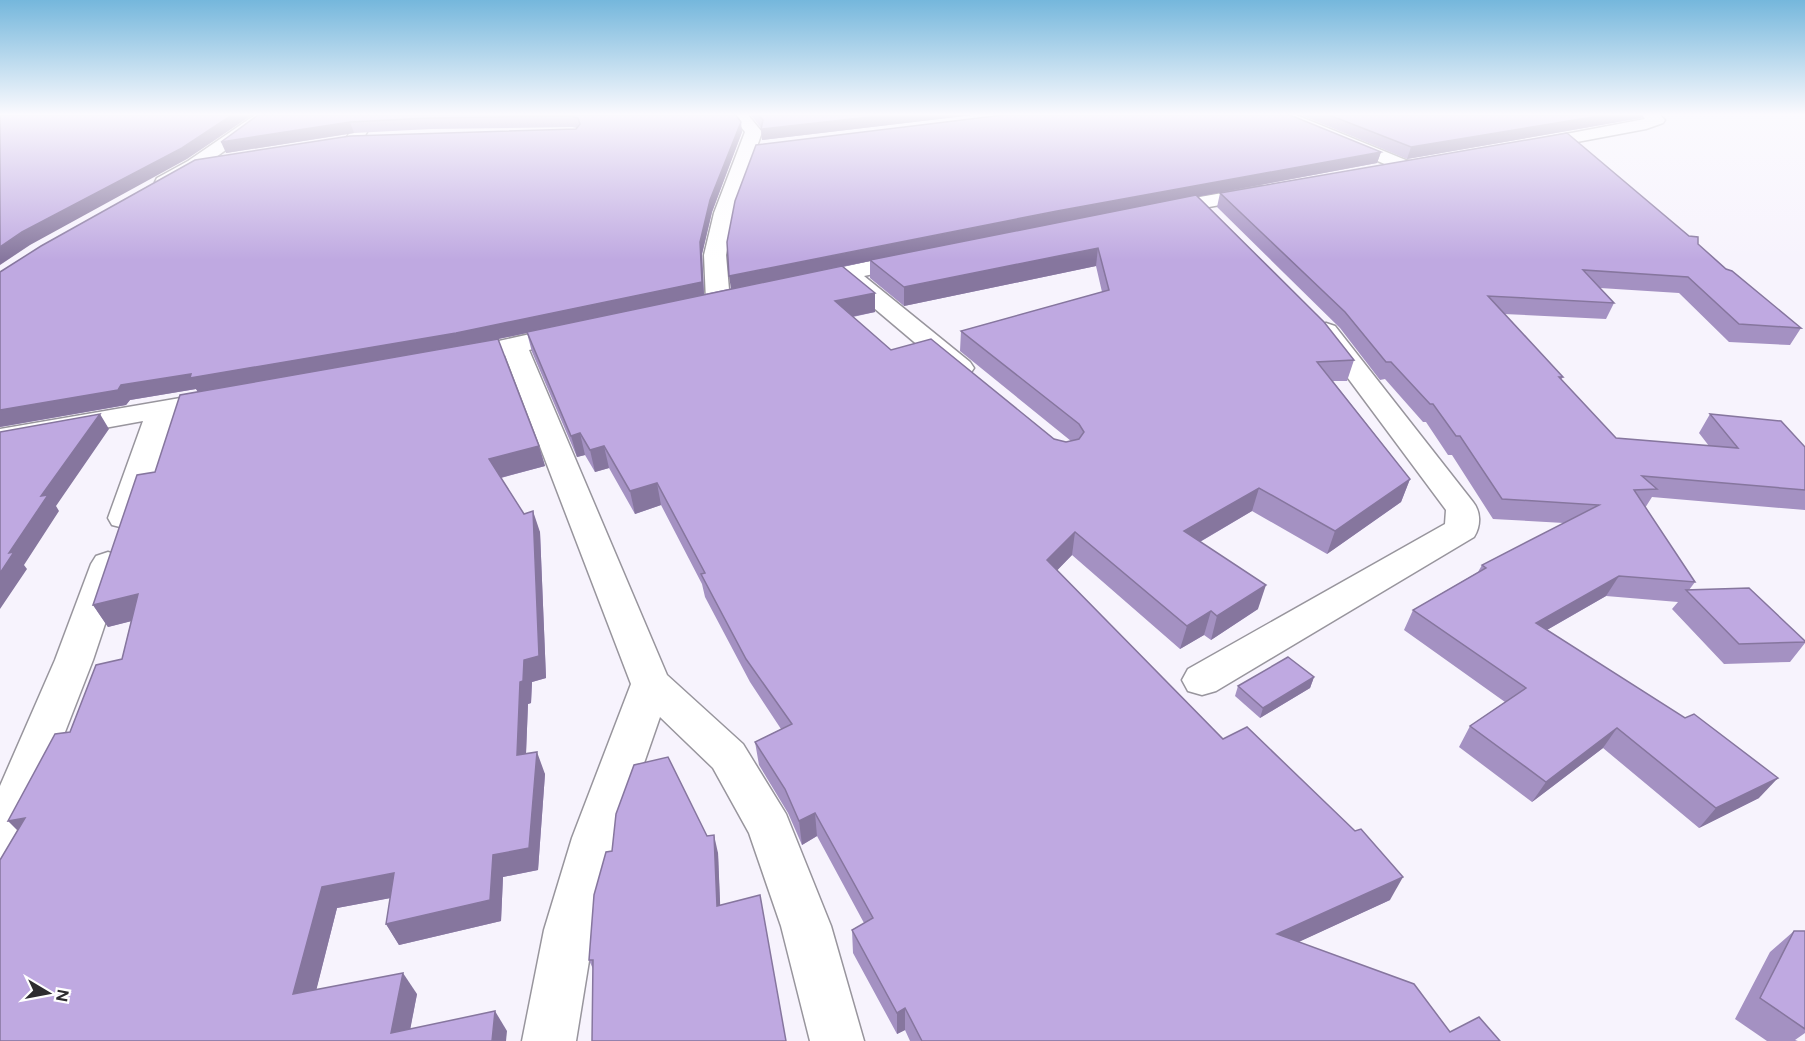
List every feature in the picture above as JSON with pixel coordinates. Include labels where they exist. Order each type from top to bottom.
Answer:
[{"type":"street","points":[[152,188],[194,165],[203,164]]},
{"type":"street","points":[[741,296],[707,303],[724,213],[743,164]]},
{"type":"street","points":[[1371,174],[1418,166],[1412,164]]},
{"type":"street","points":[[1138,214],[1278,189]]},
{"type":"street","points":[[1197,203],[1221,227]]},
{"type":"street","points":[[788,285],[940,254]]},
{"type":"street","points":[[846,273],[982,385]]},
{"type":"street","points":[[1202,680],[1462,530],[1462,509],[1329,335],[1309,313]]},
{"type":"street","points":[[438,361],[599,327]]},
{"type":"street","points":[[514,345],[651,684],[728,756],[770,828],[806,926],[837,1041]]},
{"type":"street","points":[[0,438],[243,395]]},
{"type":"street","points":[[0,840],[75,660],[162,409]]},
{"type":"street","points":[[549,1041],[569,930],[595,838],[651,684]]},
{"type":"building","points":[[0,164],[152,164],[22,232],[0,247]]},
{"type":"building","points":[[189,164],[724,164],[710,200],[700,242],[702,282],[456,333],[190,378],[191,374],[121,385],[118,390],[0,410],[0,272],[41,246]]},
{"type":"building","points":[[749,164],[1317,164],[1057,211],[729,276],[727,242],[735,201]]},
{"type":"building","points":[[1390,164],[1603,164],[1689,236],[1698,237],[1698,244],[1726,269],[1732,271],[1801,328],[1739,324],[1688,277],[1583,270],[1614,303],[1488,296],[1616,438],[1738,448],[1710,414],[1781,421],[1805,447],[1805,490],[1642,476],[1657,489],[1634,490],[1695,582],[1619,576],[1536,623],[1685,718],[1694,714],[1778,778],[1716,808],[1617,728],[1546,782],[1470,726],[1526,688],[1413,610],[1486,568],[1482,565],[1599,505],[1502,499],[1460,436],[1456,436],[1433,404],[1430,404],[1391,362],[1386,362],[1345,312],[1220,193]]},
{"type":"building","points":[[1196,195],[1324,322],[1354,360],[1317,362],[1410,479],[1335,531],[1259,488],[1184,531],[1266,585],[1217,616],[1211,611],[1187,626],[1075,532],[1047,560],[1223,739],[1247,727],[1355,831],[1361,829],[1403,877],[1277,934],[1414,984],[1450,1032],[1479,1017],[1500,1041],[922,1041],[905,1008],[897,1013],[852,930],[873,918],[815,813],[799,821],[785,789],[755,742],[792,724],[746,659],[701,574],[705,573],[657,483],[630,491],[604,446],[590,450],[580,433],[571,436],[527,332],[842,266],[875,293],[835,301],[891,350],[931,339],[1054,439],[1066,442],[1079,439],[1084,432],[1079,424],[961,331],[1109,290],[1098,248],[904,287],[870,260]]},
{"type":"building","points":[[498,339],[539,446],[489,459],[524,514],[533,511],[539,656],[524,660],[523,681],[520,682],[517,755],[537,752],[529,848],[493,855],[490,900],[386,924],[394,873],[322,887],[293,994],[403,973],[391,1033],[495,1011],[492,1041],[0,1041],[0,860],[25,818],[8,821],[55,734],[70,732],[96,665],[122,659],[138,594],[93,605],[137,475],[155,472],[180,395]]},
{"type":"building","points":[[100,414],[41,496],[48,495],[9,553],[14,552],[0,573],[0,432]]},
{"type":"building","points":[[1749,588],[1805,642],[1739,644],[1686,590]]},
{"type":"building","points":[[1288,657],[1314,677],[1263,708],[1238,686]]},
{"type":"building","points":[[668,757],[707,836],[714,835],[717,906],[760,895],[786,1041],[592,1041],[593,960],[589,960],[594,895],[606,852],[612,851],[616,814],[634,765]]},
{"type":"building","points":[[1794,931],[1805,931],[1805,1029],[1760,998]]}]
